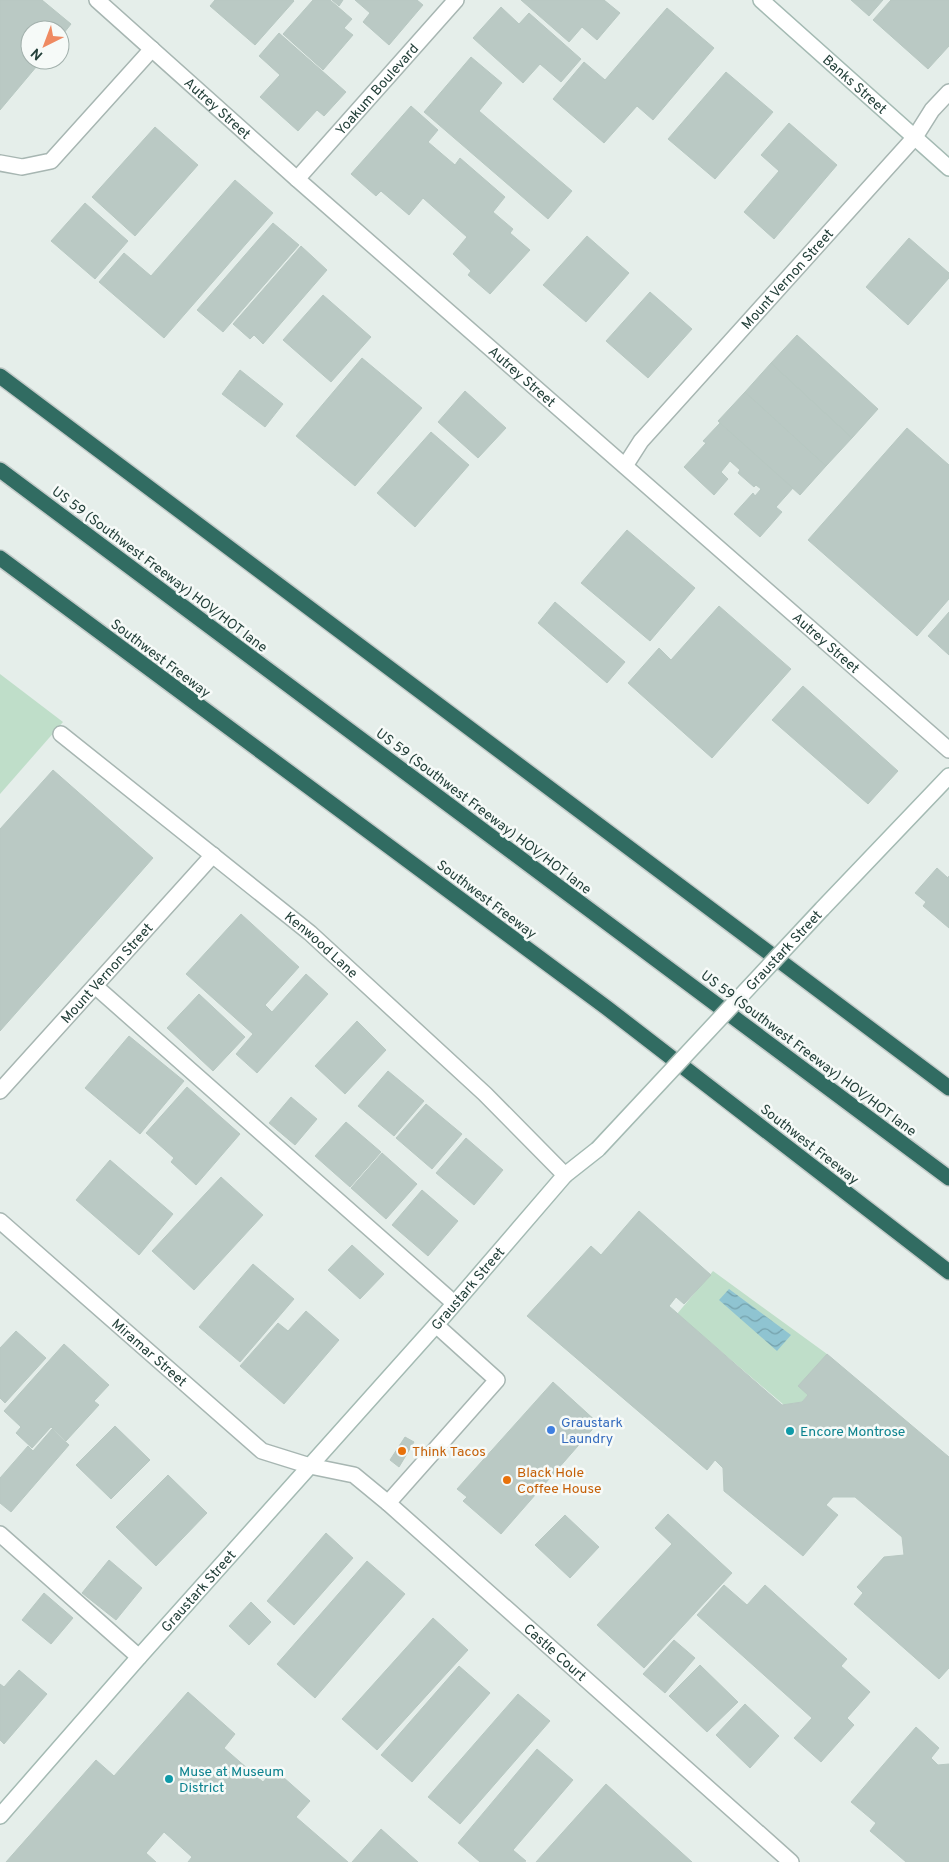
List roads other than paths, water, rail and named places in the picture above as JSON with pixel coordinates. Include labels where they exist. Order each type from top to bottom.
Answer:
[{"type":"highway","points":[[0,376],[949,1088]]},
{"type":"highway","name":"US 59 (Southwest Freeway) HOV/HOT lane","points":[[0,470],[949,1178]]},
{"type":"highway","name":"Southwest Freeway","points":[[0,558],[607,1008],[949,1272]]},
{"type":"street","name":"Autrey Street","points":[[97,0],[297,179],[949,750]]},
{"type":"street","name":"Yoakum Boulevard","points":[[297,179],[456,0]]},
{"type":"street","name":"Banks Street","points":[[761,0],[949,168]]},
{"type":"street","points":[[0,163],[22,167],[51,161],[152,50]]},
{"type":"street","name":"Mount Vernon Street","points":[[625,466],[641,441],[914,137],[932,110],[949,92]]},
{"type":"street","name":"Kenwood Lane","points":[[61,734],[310,932],[485,1094],[565,1175]]},
{"type":"street","name":"Graustark Street","points":[[0,1816],[139,1657],[436,1325],[565,1175],[598,1149],[949,776]]},
{"type":"street","name":"Mount Vernon Street","points":[[0,1091],[213,855]]},
{"type":"street","points":[[94,986],[454,1304]]},
{"type":"street","name":"Miramar Street","points":[[0,1220],[262,1451],[310,1466]]},
{"type":"street","points":[[388,1503],[497,1380],[436,1325]]},
{"type":"street","name":"Castle Court","points":[[310,1466],[354,1475],[388,1503],[791,1862]]},
{"type":"street","points":[[0,1534],[139,1657]]},
{"type":"water","points":[[729,1289],[791,1335],[777,1351],[719,1300]]},
{"type":"place","name":"Graustark Laundry","points":[[551,1430]]},
{"type":"place","name":"Encore Montrose","points":[[790,1431]]},
{"type":"place","name":"Think Tacos","points":[[402,1451]]},
{"type":"place","name":"Black Hole Coffee House","points":[[507,1480]]},
{"type":"place","name":"Muse at Museum District","points":[[169,1779]]}]
